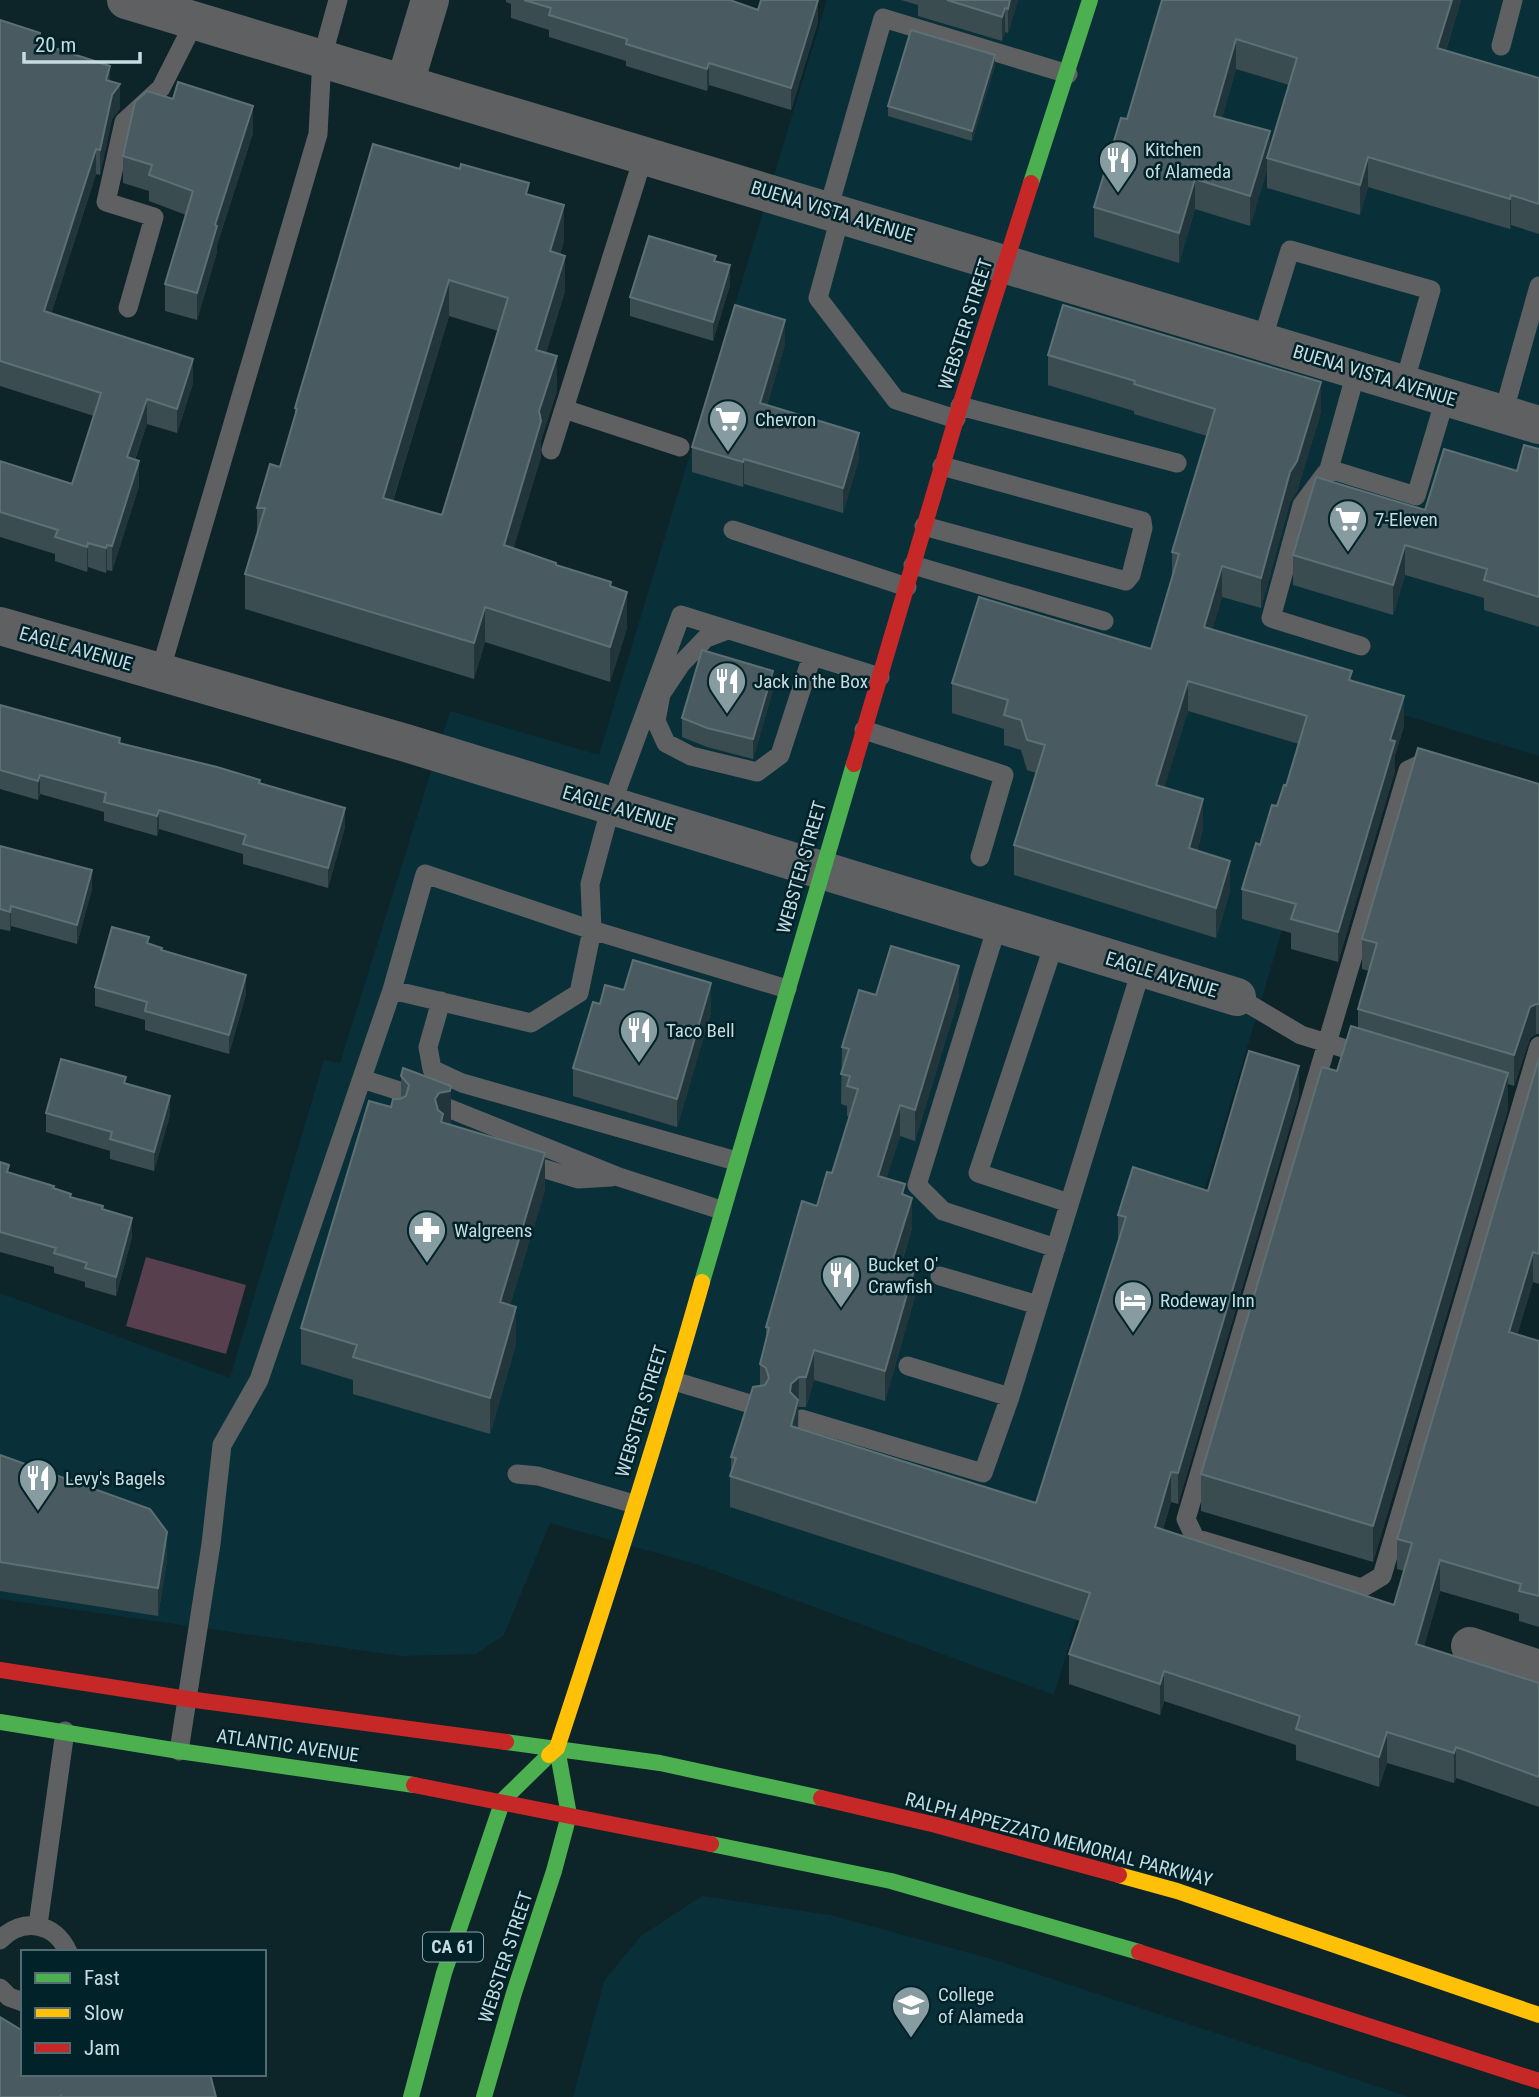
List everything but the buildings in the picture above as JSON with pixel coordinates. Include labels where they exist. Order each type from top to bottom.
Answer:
[{"type":"street","name":"BUENA VISTA AVENUE","points":[[126,0],[1539,425]]},
{"type":"street","points":[[405,83],[430,0]]},
{"type":"street","name":"WEBSTER STREET","points":[[484,2097],[569,1815],[557,1748],[674,1381],[721,1210],[958,412],[1090,0]]},
{"type":"street","name":"EAGLE AVENUE","points":[[0,626],[822,869],[1237,997]]},
{"type":"street","points":[[1470,1646],[1539,1669]]},
{"type":"street","name":"ATLANTIC AVENUE","points":[[0,1670],[188,1699],[557,1748]]},
{"type":"street","name":"ATLANTIC AVENUE","points":[[0,1722],[503,1800],[569,1815]]},
{"type":"street","name":"WEBSTER STREET","points":[[411,2097],[444,1973],[503,1800],[557,1748]]},
{"type":"street","name":"RALPH APPEZZATO MEMORIAL PARKWAY","points":[[557,1748],[660,1763],[795,1792],[976,1836],[1177,1891],[1539,2015]]},
{"type":"street","points":[[569,1815],[891,1881],[1164,1959],[1539,2081]]},
{"type":"lane","points":[[160,672],[318,134],[323,58],[338,0]]},
{"type":"lane","points":[[1501,46],[1513,0]]},
{"type":"lane","points":[[1068,74],[883,18],[835,212],[818,298],[896,400],[1177,463]]},
{"type":"lane","points":[[128,308],[154,217],[106,202],[124,122],[161,88],[196,19]]},
{"type":"lane","points":[[551,450],[644,155]]},
{"type":"lane","points":[[1262,341],[1290,250],[1431,290],[1404,384]]},
{"type":"lane","points":[[1503,414],[1539,286]]},
{"type":"lane","points":[[1357,369],[1329,469],[1303,505],[1271,618],[1361,646]]},
{"type":"lane","points":[[1329,469],[1416,496],[1446,396]]},
{"type":"lane","points":[[564,410],[680,447]]},
{"type":"lane","points":[[924,526],[1126,581],[1131,575],[1143,528],[1142,521],[942,466]]},
{"type":"lane","points":[[733,530],[906,587]]},
{"type":"lane","points":[[913,565],[1104,621]]},
{"type":"lane","points":[[392,990],[531,1023],[579,993],[592,930],[590,884],[611,806],[681,615],[880,677]]},
{"type":"lane","points":[[727,629],[706,638],[681,664],[661,694],[656,721],[666,743],[691,756],[757,772],[780,755],[812,656]]},
{"type":"lane","points":[[864,730],[1004,775],[980,856]]},
{"type":"lane","points":[[1451,768],[1427,761],[1408,770],[1186,1519],[1195,1538],[1362,1588],[1382,1576],[1516,1100],[1539,1046]]},
{"type":"lane","points":[[179,1751],[211,1544],[222,1445],[259,1380],[392,990],[425,874],[592,930],[787,989]]},
{"type":"lane","points":[[998,923],[917,1185],[943,1211],[1056,1248]]},
{"type":"lane","points":[[1055,941],[978,1173],[1069,1203]]},
{"type":"lane","points":[[802,1419],[983,1473],[1010,1396],[1142,967]]},
{"type":"lane","points":[[1237,997],[1301,1035],[1391,1063]]},
{"type":"lane","points":[[441,1002],[428,1047],[432,1069],[462,1083],[736,1161]]},
{"type":"lane","points":[[362,1079],[428,1100],[620,1177],[721,1210]]},
{"type":"lane","points":[[352,1110],[374,1117]]},
{"type":"lane","points":[[499,1155],[578,1179],[620,1177]]},
{"type":"lane","points":[[940,1276],[1038,1305]]},
{"type":"lane","points":[[908,1366],[1010,1396]]},
{"type":"lane","points":[[674,1381],[757,1406]]},
{"type":"lane","points":[[517,1474],[538,1476],[634,1504]]},
{"type":"lane","points":[[38,1925],[65,1731]]},
{"type":"lane","points":[[0,1940],[8,1931],[22,1925],[38,1925],[52,1931],[63,1941],[67,1950]]},
{"type":"lane","points":[[0,1988],[9,1997],[21,2001]]},
{"type":"shaded area","points":[[827,0],[1539,0],[1539,756],[1351,699],[1054,1695],[699,1565],[550,1523],[504,1635],[476,1654],[401,1656],[0,1599],[0,1293],[230,1378],[324,1060],[340,1063],[450,711],[599,755]]},
{"type":"shaded area","points":[[146,1257],[246,1285],[226,1354],[126,1326]]},
{"type":"shaded area","name":"College of Alameda","points":[[702,1896],[830,1915],[992,1959],[1409,2097],[573,2097],[604,1981],[641,1936]]},
{"type":"traffic: fast","points":[[1031,183],[1090,0]]},
{"type":"traffic: fast","points":[[702,1282],[854,764]]},
{"type":"traffic: fast","points":[[0,1722],[414,1785]]},
{"type":"traffic: fast","points":[[506,1742],[660,1763],[821,1798]]},
{"type":"traffic: fast","points":[[484,2097],[569,1815],[557,1748]]},
{"type":"traffic: fast","points":[[411,2097],[444,1973],[503,1800],[549,1755]]},
{"type":"traffic: fast","points":[[711,1844],[891,1881],[1139,1952]]},
{"type":"traffic: slow","points":[[549,1755],[557,1748],[595,1632],[702,1282]]},
{"type":"traffic: slow","points":[[1119,1875],[1177,1891],[1539,2015]]},
{"type":"traffic: jam","points":[[854,764],[962,399],[1031,183]]},
{"type":"traffic: jam","points":[[0,1670],[188,1699],[506,1742]]},
{"type":"traffic: jam","points":[[414,1785],[711,1844]]},
{"type":"traffic: jam","points":[[821,1798],[936,1825],[1119,1875]]},
{"type":"traffic: jam","points":[[1139,1952],[1539,2081]]},
{"type":"place","name":"Kitchen of Alameda","points":[[1118,194]]},
{"type":"place","name":"Chevron","points":[[728,453]]},
{"type":"place","name":"7-Eleven","points":[[1348,553]]},
{"type":"place","name":"Jack in the Box","points":[[727,715]]},
{"type":"place","name":"Taco Bell","points":[[639,1064]]},
{"type":"place","name":"Walgreens","points":[[427,1264]]},
{"type":"place","name":"Bucket O' Crawfish","points":[[841,1309]]},
{"type":"place","name":"Rodeway Inn","points":[[1133,1334]]},
{"type":"place","name":"Levy's Bagels","points":[[38,1512]]},
{"type":"place","name":"College of Alameda","points":[[911,2039]]}]
